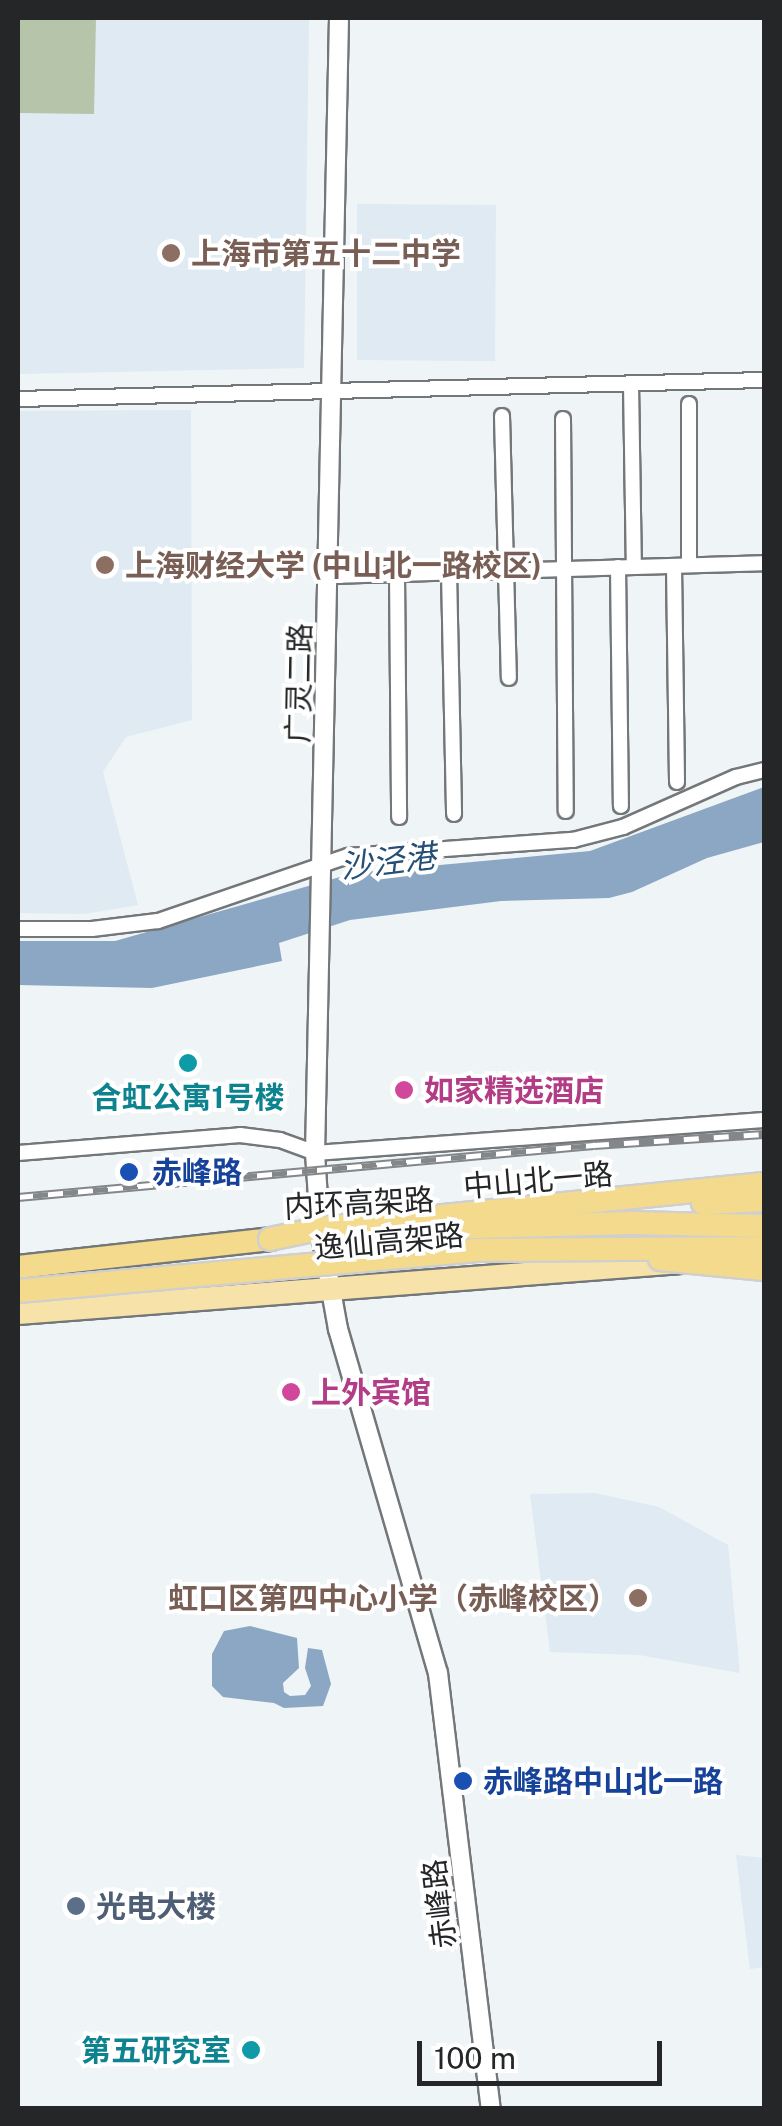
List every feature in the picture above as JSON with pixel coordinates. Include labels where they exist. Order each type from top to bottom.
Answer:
[{"type":"highway","points":[[270,1238],[323,1228],[764,1184]]},
{"type":"highway","name":"逸仙高架路","points":[[388,1229],[463,1216],[764,1202]]},
{"type":"highway","name":"内环高架路","points":[[18,1267],[270,1238],[388,1229],[631,1223],[764,1226]]},
{"type":"highway","name":"内环高架路","points":[[18,1294],[478,1250],[764,1248]]},
{"type":"highway","name":"逸仙高架路","points":[[18,1294],[632,1256],[764,1266]]},
{"type":"main road","name":"中山北一路","points":[[18,1257],[652,1201],[764,1202]]},
{"type":"main road","points":[[18,1313],[627,1264],[764,1266]]},
{"type":"street","name":"广灵二路","points":[[320,1230],[315,1153],[339,18]]},
{"type":"street","points":[[18,399],[764,380]]},
{"type":"street","points":[[631,384],[634,567]]},
{"type":"street","points":[[677,782],[689,404]]},
{"type":"street","points":[[502,416],[510,678]]},
{"type":"street","points":[[563,419],[561,569],[566,810]]},
{"type":"street","points":[[329,576],[764,563]]},
{"type":"street","points":[[618,567],[621,806]]},
{"type":"street","points":[[449,572],[454,814]]},
{"type":"street","points":[[397,574],[399,817]]},
{"type":"street","points":[[18,928],[92,929],[158,921],[323,872],[362,854],[573,840],[623,827],[736,777],[764,770]]},
{"type":"street","points":[[18,1153],[240,1135],[280,1140],[315,1153],[764,1120]]},
{"type":"street","name":"赤峰路","points":[[320,1230],[328,1290],[438,1672],[491,2108]]},
{"type":"shaded area","name":"上海市第五十二中学","points":[[18,18],[309,18],[304,368],[18,374]]},
{"type":"shaded area","points":[[357,204],[496,205],[495,361],[357,360]]},
{"type":"shaded area","name":"上海财经大学 (中山北一路校区)","points":[[191,410],[192,720],[126,737],[103,772],[138,905],[84,914],[18,913],[18,411]]},
{"type":"shaded area","name":"虹口区第四中心小学（赤峰校区）","points":[[595,1493],[659,1507],[728,1545],[740,1673],[639,1655],[550,1652],[530,1494]]},
{"type":"shaded area","points":[[736,1855],[764,1858],[764,1967],[750,1969]]},
{"type":"green space","points":[[18,18],[96,18],[94,114],[18,113]]},
{"type":"water","points":[[764,787],[764,842],[707,858],[632,892],[609,898],[501,901],[350,920],[279,943],[282,961],[152,988],[18,985],[18,941],[115,941],[354,873],[590,851]]},
{"type":"water","points":[[250,1626],[297,1638],[299,1668],[283,1683],[284,1692],[290,1696],[305,1695],[311,1686],[305,1668],[308,1648],[322,1650],[331,1684],[323,1706],[284,1708],[274,1703],[223,1697],[212,1686],[212,1654],[224,1631]]},
{"type":"railway","points":[[18,1197],[594,1145],[764,1134]]},
{"type":"place","name":"上海市第五十二中学","points":[[171,253]]},
{"type":"place","name":"上海财经大学 (中山北一路校区)","points":[[105,565]]},
{"type":"place","name":"合虹公寓1号楼","points":[[188,1063]]},
{"type":"place","name":"如家精选酒店","points":[[404,1090]]},
{"type":"place","name":"赤峰路","points":[[129,1172]]},
{"type":"place","name":"上外宾馆","points":[[291,1392]]},
{"type":"place","name":"虹口区第四中心小学（赤峰校区）","points":[[638,1598]]},
{"type":"place","name":"赤峰路中山北一路","points":[[463,1781]]},
{"type":"place","name":"光电大楼","points":[[76,1906]]},
{"type":"place","name":"第五研究室","points":[[251,2050]]},
{"type":"water label","name":"沙泾港","points":[[388,862]]}]
